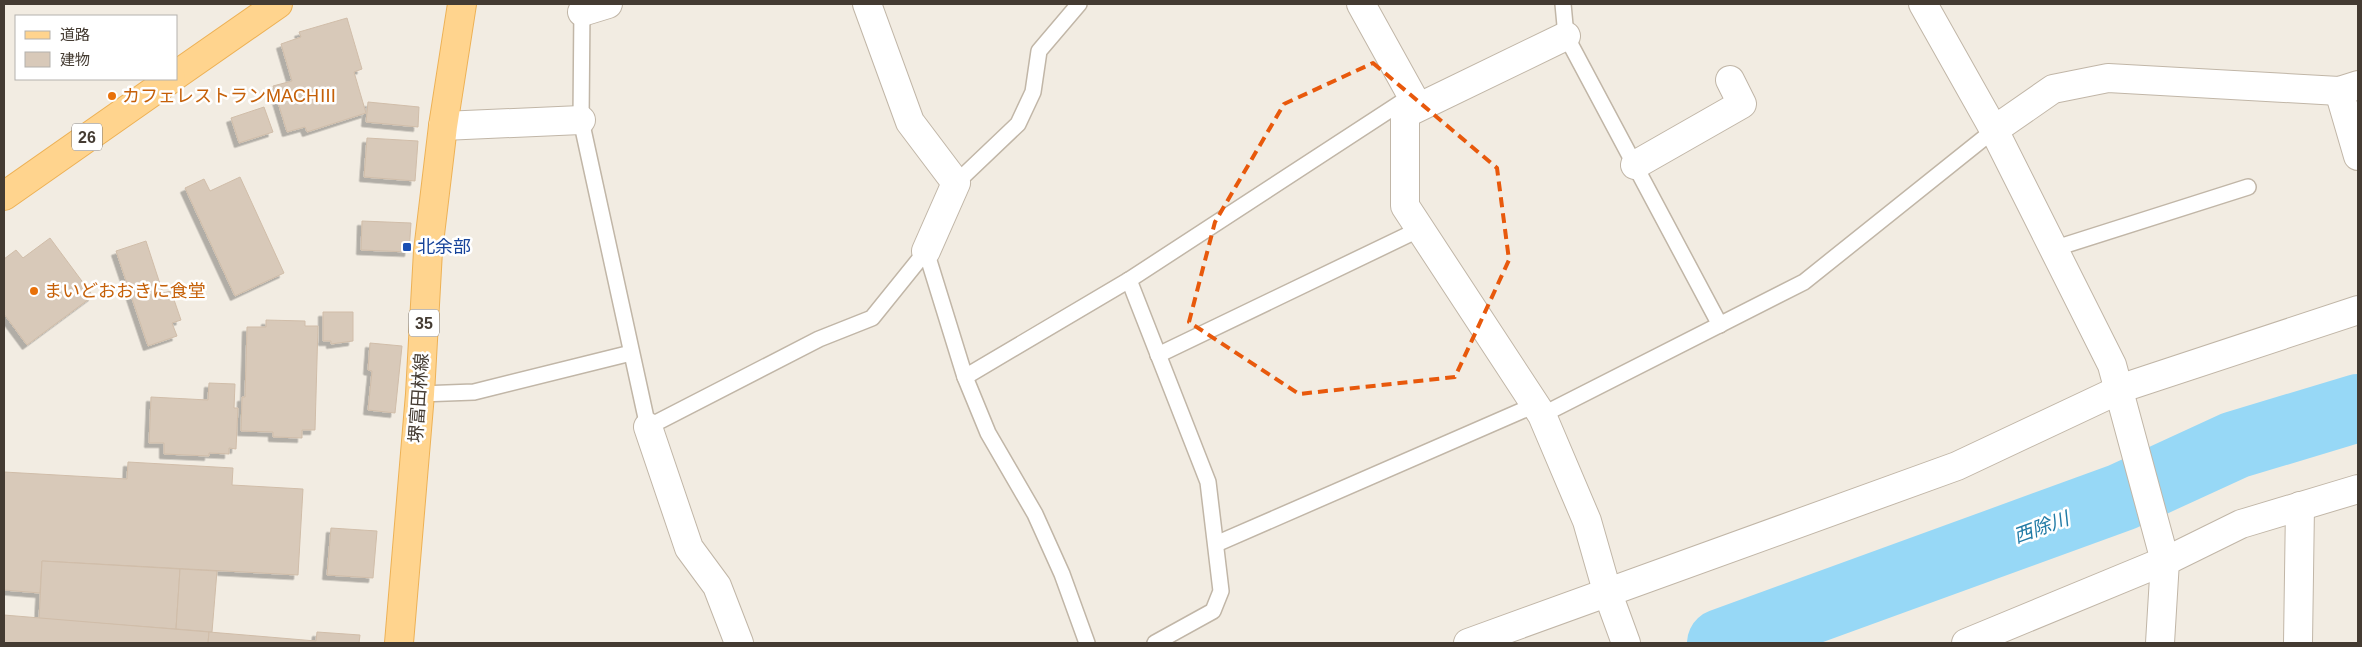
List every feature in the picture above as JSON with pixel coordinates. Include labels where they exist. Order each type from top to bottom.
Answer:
[{"type":"main road","name":"堺富田林線","points":[[399,643],[420,394],[428,251],[443,126],[462,4]]},
{"type":"main road","points":[[178,73],[262,9]]},
{"type":"main road","name":"26","points":[[4,196],[170,80]]},
{"type":"street","points":[[582,8],[608,4]]},
{"type":"street","points":[[867,4],[910,122],[956,183],[926,251]]},
{"type":"street","points":[[1361,4],[1409,105],[1405,206],[1539,410],[1587,521],[1607,593],[1626,643]]},
{"type":"street","points":[[1923,4],[1994,130],[2112,365],[2165,561],[2160,643]]},
{"type":"street","points":[[1409,105],[1566,36]]},
{"type":"street","points":[[1994,130],[2053,90],[2108,78],[2349,88],[2358,156]]},
{"type":"street","points":[[1635,165],[1742,104],[1730,80]]},
{"type":"street","points":[[443,126],[580,120]]},
{"type":"street","points":[[1468,643],[1957,466],[2120,390],[2289,331],[2358,310]]},
{"type":"street","points":[[648,427],[689,548],[717,586],[740,643]]},
{"type":"street","points":[[1966,643],[2165,561],[2241,524],[2358,489]]},
{"type":"street","points":[[2298,643],[2300,506]]},
{"type":"lane","points":[[956,183],[1018,124],[1033,92],[1038,51],[1079,4]]},
{"type":"lane","points":[[1564,4],[1566,36],[1720,325]]},
{"type":"lane","points":[[582,8],[580,120],[648,427],[819,339],[872,318],[926,251]]},
{"type":"lane","points":[[965,377],[1129,280],[1409,105]]},
{"type":"lane","points":[[1216,544],[1539,410],[1720,325],[1804,282],[1994,130]]},
{"type":"lane","points":[[2053,249],[2248,187]]},
{"type":"lane","points":[[1158,355],[1420,229]]},
{"type":"lane","points":[[926,251],[965,377],[988,433],[1035,514],[1062,574],[1087,643]]},
{"type":"lane","points":[[1129,280],[1208,482],[1221,591],[1213,611],[1155,643]]},
{"type":"lane","points":[[420,394],[474,392],[631,352]]},
{"type":"highlighted area","points":[[1373,63],[1497,168],[1509,260],[1455,377],[1299,394],[1189,322],[1215,222],[1284,104]]},
{"type":"building","points":[[347,18],[362,69],[354,72],[366,113],[307,132],[305,127],[287,132],[273,86],[292,81],[281,44],[301,37],[299,32]]},
{"type":"building","points":[[368,102],[419,107],[418,127],[366,122]]},
{"type":"building","points":[[264,107],[273,132],[239,143],[231,118]]},
{"type":"building","points":[[367,138],[418,141],[415,181],[364,177]]},
{"type":"building","points":[[240,177],[284,273],[235,296],[185,188],[204,179],[210,191]]},
{"type":"building","points":[[362,221],[411,223],[409,252],[361,250]]},
{"type":"building","points":[[50,238],[93,296],[27,345],[4,314],[4,259],[16,250],[23,258]]},
{"type":"building","points":[[146,241],[163,293],[171,291],[181,320],[172,323],[177,336],[148,346],[116,251]]},
{"type":"building","points":[[323,312],[353,312],[353,341],[331,344],[331,341],[323,341]]},
{"type":"building","points":[[266,320],[305,321],[305,326],[318,326],[315,430],[302,430],[302,438],[273,437],[273,432],[241,431],[242,397],[245,397],[247,327],[266,327]]},
{"type":"building","points":[[370,343],[402,346],[395,413],[368,410],[372,371],[368,370]]},
{"type":"building","points":[[209,383],[235,384],[234,408],[238,408],[236,449],[229,448],[229,454],[209,453],[209,456],[164,454],[164,443],[149,443],[151,397],[208,400]]},
{"type":"building","points":[[128,462],[233,468],[232,485],[303,489],[298,575],[42,561],[40,593],[4,590],[4,472],[127,479]]},
{"type":"building","points":[[331,528],[377,531],[373,578],[327,575]]},
{"type":"building","points":[[42,561],[180,569],[176,629],[39,619]]},
{"type":"building","points":[[180,569],[217,571],[212,632],[176,629]]},
{"type":"building","points":[[4,615],[209,632],[208,643],[4,643]]},
{"type":"building","points":[[209,632],[316,641],[317,632],[360,635],[359,643],[208,643]]},
{"type":"waterway","name":"西除川","points":[[1721,643],[2122,497],[2235,445],[2358,408]]},
{"type":"place","name":"カフェレストランMACHⅢ","points":[[112,96]]},
{"type":"place","name":"北余部","points":[[407,247]]},
{"type":"place","name":"まいどおおきに食堂","points":[[34,291]]}]
